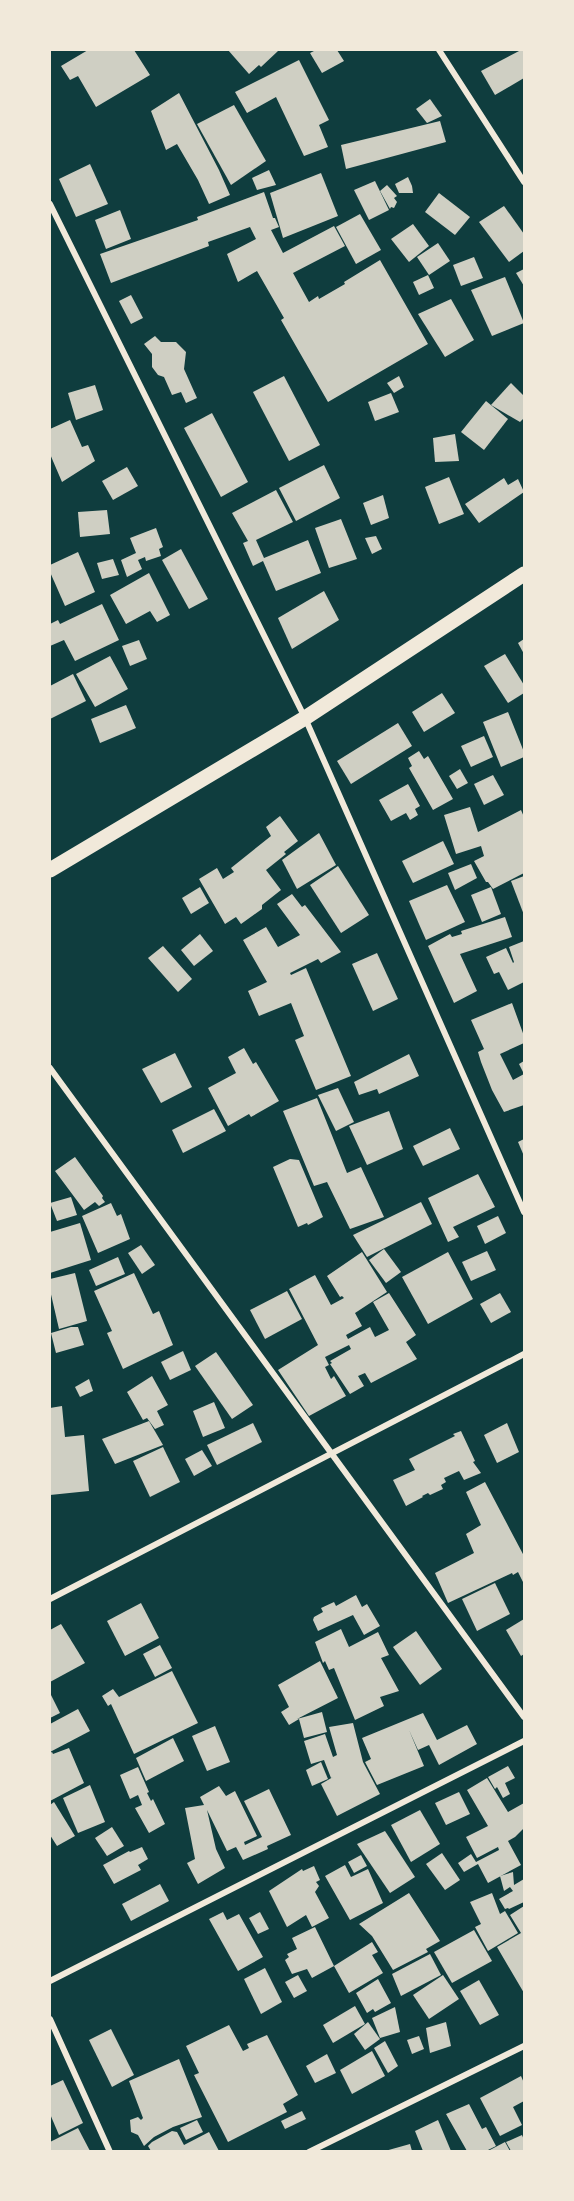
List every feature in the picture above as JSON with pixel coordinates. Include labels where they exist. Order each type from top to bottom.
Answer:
[{"type":"main road","points":[[50,870],[305,718],[525,574]]},
{"type":"street","points":[[439,50],[525,182]]},
{"type":"street","points":[[50,204],[305,718],[525,1212]]},
{"type":"street","points":[[50,1068],[525,1717]]},
{"type":"street","points":[[50,1599],[525,1354]]},
{"type":"street","points":[[50,1981],[525,1741]]},
{"type":"street","points":[[50,2019],[110,2151]]},
{"type":"street","points":[[309,2151],[525,2046]]},
{"type":"building","points":[[88,50],[134,50],[150,75],[96,107],[78,76],[70,80],[61,66]]},
{"type":"building","points":[[228,50],[278,51],[261,67],[259,65],[249,74]]},
{"type":"building","points":[[316,50],[337,50],[344,61],[322,73],[310,53]]},
{"type":"building","points":[[524,50],[524,78],[495,95],[481,71]]},
{"type":"building","points":[[299,60],[329,120],[319,125],[328,147],[304,156],[276,97],[247,113],[235,92]]},
{"type":"building","points":[[179,93],[230,195],[209,204],[177,144],[166,150],[151,111]]},
{"type":"building","points":[[430,99],[442,116],[427,123],[416,109]]},
{"type":"building","points":[[234,105],[266,161],[231,185],[197,124]]},
{"type":"building","points":[[440,121],[446,142],[346,169],[341,145]]},
{"type":"building","points":[[90,164],[108,204],[76,217],[59,179]]},
{"type":"building","points":[[269,170],[276,185],[257,190],[252,178]]},
{"type":"building","points":[[321,173],[338,216],[283,238],[270,193]]},
{"type":"building","points":[[408,177],[413,193],[399,193],[395,184]]},
{"type":"building","points":[[375,181],[389,210],[369,220],[354,190]]},
{"type":"building","points":[[387,185],[397,196],[394,198],[397,202],[394,208],[390,209],[380,191]]},
{"type":"building","points":[[264,192],[273,218],[279,227],[271,230],[283,253],[334,226],[345,246],[293,273],[309,302],[345,284],[344,282],[380,260],[428,344],[328,402],[281,320],[284,318],[257,271],[238,282],[227,254],[256,239],[250,227],[208,242],[209,246],[111,283],[100,254],[198,220],[197,217]]},
{"type":"building","points":[[439,193],[470,217],[455,235],[425,212]]},
{"type":"building","points":[[504,206],[524,234],[524,251],[509,262],[479,222]]},
{"type":"building","points":[[120,210],[131,239],[106,249],[95,220]]},
{"type":"building","points":[[360,214],[381,250],[356,264],[336,227]]},
{"type":"building","points":[[413,224],[429,246],[409,262],[391,239]]},
{"type":"building","points":[[438,243],[450,261],[429,275],[417,257]]},
{"type":"building","points":[[474,257],[483,278],[461,286],[453,265]]},
{"type":"building","points":[[524,269],[524,286],[516,273]]},
{"type":"building","points":[[428,275],[434,288],[419,295],[413,282]]},
{"type":"building","points":[[505,277],[524,323],[492,336],[471,290]]},
{"type":"building","points":[[131,295],[143,318],[131,324],[119,301]]},
{"type":"building","points":[[451,299],[474,340],[445,357],[418,314]]},
{"type":"building","points":[[155,336],[161,342],[176,342],[186,352],[184,369],[197,398],[186,403],[181,392],[172,395],[164,377],[158,375],[152,367],[152,354],[144,344]]},
{"type":"building","points":[[284,376],[320,445],[289,461],[253,392]]},
{"type":"building","points":[[399,376],[404,387],[394,393],[387,383]]},
{"type":"building","points":[[511,383],[524,396],[524,418],[520,422],[491,405]]},
{"type":"building","points":[[95,385],[103,410],[76,420],[68,393]]},
{"type":"building","points":[[391,393],[399,412],[375,421],[368,402]]},
{"type":"building","points":[[486,401],[508,419],[484,450],[461,432]]},
{"type":"building","points":[[212,413],[248,482],[221,497],[184,428]]},
{"type":"building","points":[[70,420],[82,447],[88,445],[95,461],[62,482],[50,454],[50,429]]},
{"type":"building","points":[[455,434],[459,461],[435,462],[433,438]]},
{"type":"building","points":[[324,465],[340,498],[296,521],[279,488]]},
{"type":"building","points":[[127,467],[138,486],[113,500],[102,481]]},
{"type":"building","points":[[449,477],[464,514],[439,524],[425,487]]},
{"type":"building","points":[[504,478],[508,485],[518,479],[524,492],[479,523],[465,504]]},
{"type":"building","points":[[276,490],[293,522],[256,540],[264,558],[308,540],[321,573],[276,591],[263,561],[253,566],[243,543],[248,541],[232,513]]},
{"type":"building","points":[[383,495],[389,518],[371,525],[363,503]]},
{"type":"building","points":[[107,510],[110,534],[80,537],[78,512]]},
{"type":"building","points":[[341,519],[357,559],[329,568],[315,528]]},
{"type":"building","points":[[156,528],[163,547],[159,549],[161,556],[146,561],[145,557],[138,560],[142,569],[127,577],[121,560],[136,553],[130,538]]},
{"type":"building","points":[[376,536],[382,549],[372,554],[365,538]]},
{"type":"building","points":[[181,549],[208,599],[189,609],[162,560]]},
{"type":"building","points":[[78,552],[95,592],[65,606],[50,572],[50,565]]},
{"type":"building","points":[[113,559],[119,575],[102,579],[97,563]]},
{"type":"building","points":[[149,573],[170,615],[157,622],[150,611],[126,624],[110,595]]},
{"type":"building","points":[[324,591],[339,620],[292,649],[278,618]]},
{"type":"building","points":[[102,604],[119,640],[75,661],[64,640],[50,646],[50,624],[58,620],[60,624]]},
{"type":"building","points":[[524,639],[524,654],[518,643]]},
{"type":"building","points":[[139,640],[147,659],[130,666],[122,646]]},
{"type":"building","points":[[505,654],[524,685],[524,693],[508,703],[484,666]]},
{"type":"building","points":[[110,656],[128,689],[95,707],[76,674]]},
{"type":"building","points":[[73,674],[86,701],[50,719],[50,686]]},
{"type":"building","points":[[442,693],[455,713],[424,732],[412,712]]},
{"type":"building","points":[[126,705],[136,728],[100,743],[91,719]]},
{"type":"building","points":[[508,712],[524,757],[501,767],[483,722]]},
{"type":"building","points":[[398,723],[412,746],[351,784],[337,761]]},
{"type":"building","points":[[484,736],[493,757],[471,767],[461,746]]},
{"type":"building","points":[[419,751],[424,759],[428,756],[453,799],[433,810],[409,768],[412,766],[408,758]]},
{"type":"building","points":[[460,769],[468,783],[457,789],[449,776]]},
{"type":"building","points":[[493,775],[504,795],[484,805],[474,784]]},
{"type":"building","points":[[408,784],[420,806],[415,809],[418,815],[410,820],[406,813],[391,821],[379,800]]},
{"type":"building","points":[[470,807],[478,832],[521,810],[524,817],[524,873],[493,889],[486,882],[474,861],[484,856],[481,846],[456,854],[444,815]]},
{"type":"building","points":[[280,816],[298,841],[266,870],[281,890],[262,905],[262,909],[241,924],[236,917],[225,924],[199,879],[217,868],[223,879],[234,872],[231,868],[271,836],[266,827]]},
{"type":"building","points":[[319,833],[336,865],[297,889],[282,860]]},
{"type":"building","points":[[443,841],[454,864],[413,883],[402,861]]},
{"type":"building","points":[[471,864],[477,878],[455,890],[448,873]]},
{"type":"building","points":[[338,866],[369,915],[341,933],[310,885]]},
{"type":"building","points":[[524,876],[524,915],[511,881]]},
{"type":"building","points":[[447,885],[465,922],[426,940],[409,901]]},
{"type":"building","points":[[200,887],[209,903],[191,914],[182,898]]},
{"type":"building","points":[[491,887],[501,914],[482,922],[471,895]]},
{"type":"building","points":[[292,894],[302,907],[305,905],[341,952],[321,963],[318,959],[290,973],[291,975],[306,968],[351,1076],[316,1090],[295,1040],[304,1036],[291,1003],[259,1016],[248,991],[267,982],[243,940],[266,927],[278,947],[300,935],[277,904]]},
{"type":"building","points":[[505,917],[512,937],[460,954],[477,991],[454,1003],[428,946],[450,934],[452,937],[462,934],[461,931]]},
{"type":"building","points":[[200,934],[213,951],[194,966],[181,950]]},
{"type":"building","points":[[524,941],[524,982],[508,990],[499,972],[494,974],[486,957],[506,948],[513,963],[509,947]]},
{"type":"building","points":[[163,946],[192,979],[178,992],[148,958]]},
{"type":"building","points":[[377,953],[398,999],[373,1011],[352,964]]},
{"type":"building","points":[[512,1003],[524,1036],[524,1043],[500,1054],[513,1080],[524,1074],[524,1105],[504,1112],[481,1062],[478,1052],[484,1049],[471,1020]]},
{"type":"building","points":[[244,1048],[253,1064],[256,1062],[279,1101],[251,1117],[249,1114],[228,1126],[208,1088],[236,1073],[228,1057]]},
{"type":"building","points":[[175,1053],[192,1087],[161,1103],[142,1069]]},
{"type":"building","points":[[409,1054],[419,1076],[379,1094],[377,1089],[359,1095],[354,1082]]},
{"type":"building","points":[[524,1061],[524,1074],[519,1064]]},
{"type":"building","points":[[338,1088],[354,1122],[336,1131],[318,1095]]},
{"type":"building","points":[[317,1098],[347,1173],[361,1167],[384,1217],[350,1229],[327,1182],[314,1186],[283,1111]]},
{"type":"building","points":[[214,1109],[226,1131],[183,1153],[172,1130]]},
{"type":"building","points":[[389,1111],[403,1149],[367,1165],[349,1126]]},
{"type":"building","points":[[450,1128],[460,1149],[423,1166],[413,1146]]},
{"type":"building","points":[[524,1139],[524,1156],[518,1142]]},
{"type":"building","points":[[75,1157],[103,1196],[105,1202],[99,1206],[95,1202],[84,1210],[55,1171]]},
{"type":"building","points":[[290,1159],[299,1160],[323,1217],[308,1225],[307,1223],[298,1227],[273,1167]]},
{"type":"building","points":[[478,1174],[495,1207],[453,1227],[459,1237],[448,1242],[428,1198]]},
{"type":"building","points":[[71,1197],[77,1215],[57,1221],[50,1203]]},
{"type":"building","points":[[421,1202],[432,1224],[367,1257],[353,1235]]},
{"type":"building","points":[[111,1203],[117,1216],[121,1214],[130,1239],[98,1253],[82,1216]]},
{"type":"building","points":[[498,1216],[506,1233],[485,1244],[477,1226]]},
{"type":"building","points":[[80,1223],[91,1260],[50,1273],[50,1232]]},
{"type":"building","points":[[141,1245],[155,1265],[142,1274],[128,1253]]},
{"type":"building","points":[[384,1249],[401,1272],[386,1283],[369,1260]]},
{"type":"building","points":[[487,1251],[496,1270],[471,1281],[462,1262]]},
{"type":"building","points":[[362,1252],[387,1292],[355,1313],[362,1326],[346,1335],[348,1339],[370,1327],[375,1337],[389,1330],[373,1302],[389,1293],[416,1335],[406,1342],[417,1359],[371,1383],[365,1373],[358,1376],[364,1386],[350,1394],[330,1364],[332,1363],[330,1361],[351,1349],[349,1345],[325,1357],[329,1365],[325,1367],[331,1379],[334,1376],[346,1396],[309,1416],[278,1370],[318,1345],[289,1289],[315,1275],[331,1305],[344,1298],[340,1297],[327,1276]]},
{"type":"building","points":[[448,1252],[473,1299],[428,1324],[402,1277]]},
{"type":"building","points":[[118,1257],[125,1274],[96,1286],[89,1270]]},
{"type":"building","points":[[75,1273],[87,1321],[59,1329],[50,1290],[50,1279]]},
{"type":"building","points":[[134,1273],[153,1314],[159,1311],[173,1345],[123,1369],[107,1333],[112,1331],[94,1291]]},
{"type":"building","points":[[287,1291],[302,1319],[265,1339],[250,1310]]},
{"type":"building","points":[[500,1293],[511,1312],[491,1323],[480,1304]]},
{"type":"building","points":[[78,1327],[84,1345],[56,1353],[51,1333]]},
{"type":"building","points":[[183,1351],[191,1370],[170,1380],[161,1362]]},
{"type":"building","points":[[216,1352],[253,1405],[232,1419],[195,1366]]},
{"type":"building","points":[[152,1376],[168,1405],[157,1411],[164,1425],[155,1429],[147,1418],[143,1420],[127,1392]]},
{"type":"building","points":[[89,1379],[93,1391],[80,1397],[75,1387]]},
{"type":"building","points":[[214,1402],[225,1428],[203,1437],[193,1411]]},
{"type":"building","points":[[62,1406],[65,1437],[84,1435],[89,1491],[50,1495],[50,1408]]},
{"type":"building","points":[[149,1421],[163,1445],[115,1464],[102,1439]]},
{"type":"building","points":[[253,1423],[262,1442],[217,1465],[207,1445]]},
{"type":"building","points":[[507,1423],[519,1452],[497,1463],[484,1435]]},
{"type":"building","points":[[461,1431],[475,1461],[473,1462],[481,1473],[464,1480],[459,1471],[444,1478],[446,1482],[441,1485],[443,1489],[430,1495],[428,1493],[406,1506],[393,1480],[415,1470],[409,1459]]},
{"type":"building","points":[[163,1447],[180,1482],[150,1497],[133,1461]]},
{"type":"building","points":[[202,1450],[212,1466],[194,1476],[185,1459]]},
{"type":"building","points":[[485,1482],[524,1556],[524,1584],[518,1572],[513,1575],[512,1573],[448,1603],[435,1573],[474,1553],[466,1534],[481,1525],[466,1492]]},
{"type":"building","points":[[495,1583],[510,1614],[477,1631],[462,1599]]},
{"type":"building","points":[[356,1595],[362,1607],[367,1604],[380,1626],[364,1635],[353,1615],[318,1631],[313,1620],[323,1612],[321,1608],[334,1602],[336,1606]]},
{"type":"building","points":[[141,1603],[159,1638],[125,1656],[107,1621]]},
{"type":"building","points":[[524,1619],[524,1654],[521,1656],[506,1630]]},
{"type":"building","points":[[61,1624],[85,1663],[50,1682],[50,1630]]},
{"type":"building","points":[[341,1629],[349,1647],[378,1632],[389,1655],[381,1658],[399,1691],[380,1697],[384,1706],[355,1720],[334,1668],[329,1670],[325,1661],[323,1663],[315,1642]]},
{"type":"building","points":[[416,1631],[442,1669],[420,1685],[393,1647]]},
{"type":"building","points":[[160,1645],[172,1668],[155,1677],[143,1654]]},
{"type":"building","points":[[320,1661],[338,1698],[297,1719],[322,1712],[327,1732],[304,1738],[299,1719],[289,1725],[281,1712],[289,1707],[278,1685]]},
{"type":"building","points":[[172,1671],[198,1723],[134,1754],[111,1704],[108,1706],[102,1696],[113,1689],[119,1697]]},
{"type":"building","points":[[50,1693],[60,1713],[50,1718]]},
{"type":"building","points":[[78,1709],[90,1731],[50,1752],[50,1724]]},
{"type":"building","points":[[423,1713],[437,1740],[467,1725],[477,1744],[439,1765],[429,1745],[418,1750],[409,1730],[424,1766],[377,1785],[365,1762],[371,1759],[362,1738]]},
{"type":"building","points":[[353,1723],[363,1762],[380,1794],[337,1816],[321,1784],[333,1777],[331,1778],[324,1760],[311,1764],[304,1741],[325,1734],[333,1757],[337,1755],[329,1727]]},
{"type":"building","points":[[215,1726],[230,1762],[207,1771],[192,1736]]},
{"type":"building","points":[[173,1738],[184,1761],[146,1781],[136,1758]]},
{"type":"building","points":[[69,1748],[84,1783],[50,1801],[50,1753]]},
{"type":"building","points":[[321,1762],[328,1779],[312,1786],[306,1770]]},
{"type":"building","points":[[508,1766],[515,1778],[505,1783],[510,1794],[503,1798],[488,1777]]},
{"type":"building","points":[[138,1767],[149,1792],[147,1793],[151,1801],[153,1799],[165,1824],[149,1833],[135,1808],[142,1805],[138,1795],[130,1799],[120,1775]]},
{"type":"building","points":[[487,1778],[508,1812],[524,1803],[524,1828],[508,1841],[521,1865],[488,1883],[478,1864],[464,1872],[458,1863],[471,1854],[476,1862],[499,1850],[498,1847],[477,1858],[466,1837],[488,1826],[467,1790]]},
{"type":"building","points":[[90,1785],[105,1822],[78,1833],[63,1798]]},
{"type":"building","points":[[219,1786],[226,1796],[235,1791],[257,1836],[244,1842],[245,1845],[262,1837],[244,1801],[269,1789],[291,1835],[243,1860],[236,1847],[227,1851],[207,1810],[216,1849],[225,1868],[198,1884],[187,1863],[195,1859],[185,1808],[204,1805],[200,1797]]},
{"type":"building","points":[[459,1792],[470,1814],[446,1825],[435,1803]]},
{"type":"building","points":[[54,1802],[75,1836],[57,1846],[50,1835],[50,1805]]},
{"type":"building","points":[[420,1810],[440,1844],[411,1862],[391,1825]]},
{"type":"building","points":[[112,1827],[124,1846],[107,1856],[95,1838]]},
{"type":"building","points":[[385,1831],[415,1877],[390,1893],[357,1844]]},
{"type":"building","points":[[142,1847],[148,1859],[138,1865],[141,1870],[114,1884],[103,1865],[129,1851]]},
{"type":"building","points":[[442,1853],[460,1880],[445,1890],[426,1864]]},
{"type":"building","points":[[361,1855],[367,1866],[354,1873],[348,1862]]},
{"type":"building","points":[[345,1865],[351,1877],[368,1869],[383,1903],[350,1920],[325,1876]]},
{"type":"building","points":[[314,1866],[320,1880],[316,1882],[319,1886],[315,1892],[329,1918],[312,1927],[306,1915],[287,1927],[269,1891],[302,1869],[303,1871]]},
{"type":"building","points":[[513,1872],[514,1885],[524,1879],[524,1902],[505,1909],[499,1899],[513,1891],[510,1887],[504,1891],[500,1876]]},
{"type":"building","points":[[160,1884],[169,1901],[131,1921],[122,1904]]},
{"type":"building","points":[[409,1893],[440,1941],[426,1949],[428,1952],[393,1970],[372,1936],[359,1924]]},
{"type":"building","points":[[492,1893],[500,1914],[505,1911],[518,1933],[488,1951],[475,1927],[481,1924],[470,1902]]},
{"type":"building","points":[[524,1906],[524,1993],[497,1947],[521,1933],[510,1915]]},
{"type":"building","points":[[223,1912],[227,1920],[239,1914],[263,1957],[238,1971],[209,1919]]},
{"type":"building","points":[[260,1912],[269,1929],[258,1934],[249,1918]]},
{"type":"building","points":[[315,1927],[334,1966],[312,1978],[307,1969],[292,1974],[285,1960],[289,1957],[287,1954],[297,1949],[292,1938]]},
{"type":"building","points":[[474,1930],[492,1961],[452,1983],[434,1952]]},
{"type":"building","points":[[372,1942],[378,1952],[372,1955],[383,1973],[349,1993],[334,1966]]},
{"type":"building","points":[[430,1954],[441,1975],[401,1996],[392,1974]]},
{"type":"building","points":[[265,1968],[282,2002],[261,2014],[244,1979]]},
{"type":"building","points":[[298,1975],[307,1991],[294,1998],[285,1982]]},
{"type":"building","points":[[443,1975],[459,1999],[429,2019],[413,1995]]},
{"type":"building","points":[[378,1979],[391,2003],[375,2012],[373,2009],[367,2013],[356,1993]]},
{"type":"building","points":[[479,1980],[499,2015],[480,2025],[460,1991]]},
{"type":"building","points":[[355,2006],[365,2024],[333,2043],[323,2025]]},
{"type":"building","points":[[395,2007],[400,2032],[380,2038],[372,2018]]},
{"type":"building","points":[[368,2022],[380,2039],[365,2050],[354,2034]]},
{"type":"building","points":[[446,2022],[451,2046],[430,2053],[426,2028]]},
{"type":"building","points":[[229,2025],[243,2051],[249,2048],[247,2044],[267,2035],[298,2095],[283,2104],[287,2112],[228,2142],[194,2075],[199,2073],[186,2046]]},
{"type":"building","points":[[111,2029],[134,2075],[112,2087],[89,2040]]},
{"type":"building","points":[[419,2036],[424,2049],[412,2054],[407,2040]]},
{"type":"building","points":[[385,2041],[398,2066],[388,2073],[374,2048]]},
{"type":"building","points":[[372,2051],[385,2076],[352,2094],[340,2070]]},
{"type":"building","points":[[327,2054],[336,2073],[315,2083],[306,2066]]},
{"type":"building","points":[[179,2059],[202,2117],[173,2127],[154,2137],[144,2146],[138,2135],[131,2132],[130,2120],[143,2118],[129,2081]]},
{"type":"building","points":[[521,2076],[524,2083],[524,2101],[513,2107],[522,2125],[500,2136],[480,2098]]},
{"type":"building","points":[[63,2080],[83,2123],[59,2135],[50,2114],[50,2086]]},
{"type":"building","points":[[469,2104],[482,2129],[486,2127],[496,2146],[486,2151],[467,2151],[446,2114]]},
{"type":"building","points":[[302,2111],[306,2119],[285,2129],[281,2121]]},
{"type":"building","points":[[197,2120],[203,2132],[186,2140],[180,2128]]},
{"type":"building","points":[[438,2120],[451,2151],[423,2151],[415,2131]]},
{"type":"building","points":[[78,2128],[90,2151],[50,2151],[50,2142]]},
{"type":"building","points":[[172,2131],[177,2132],[184,2145],[209,2132],[219,2151],[151,2151],[148,2146],[152,2142]]},
{"type":"building","points":[[522,2135],[524,2151],[511,2151],[506,2142]]},
{"type":"building","points":[[505,2142],[510,2151],[488,2151]]},
{"type":"building","points":[[410,2144],[412,2151],[385,2151]]}]
